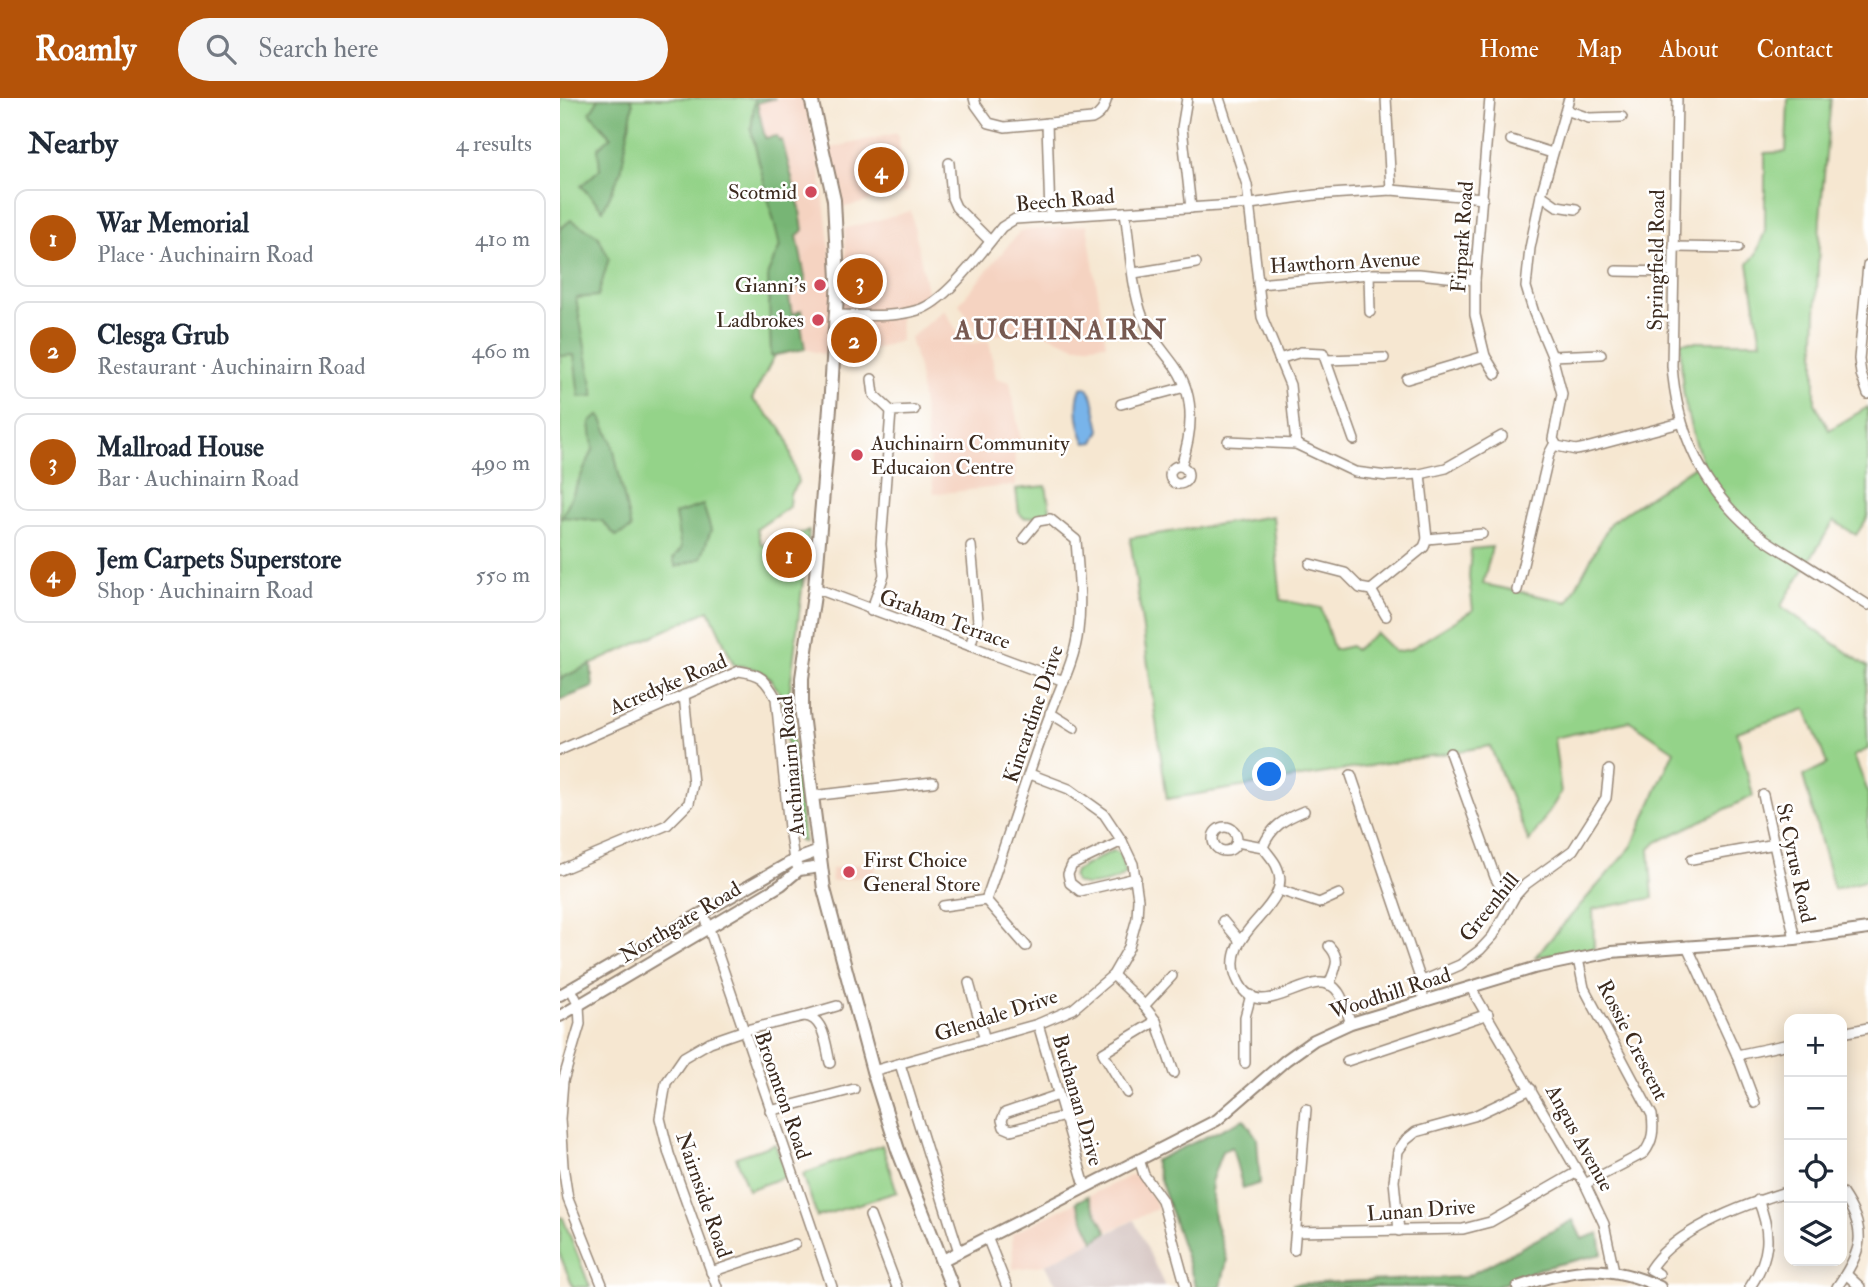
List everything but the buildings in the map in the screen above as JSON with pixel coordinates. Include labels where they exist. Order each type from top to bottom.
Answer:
[{"type":"main road","name":"Auchinairn Road","points":[[811,98],[834,200],[837,238],[837,314],[815,588],[802,690],[802,714],[818,851],[824,889],[873,1071],[898,1150],[952,1287]]},
{"type":"street","points":[[974,98],[989,123],[1005,127],[1092,119],[1099,116],[1107,98]]},
{"type":"street","points":[[1187,98],[1182,128],[1191,208]]},
{"type":"street","points":[[1219,98],[1247,185],[1262,317],[1290,385],[1296,444]]},
{"type":"street","points":[[1386,98],[1391,190]]},
{"type":"street","name":"Firpark Road","points":[[1490,98],[1475,280],[1475,315],[1485,356],[1496,374]]},
{"type":"street","points":[[1569,98],[1541,195],[1530,248],[1526,287],[1552,356],[1562,394],[1553,439],[1559,445],[1576,450],[1680,423]]},
{"type":"street","name":"Springfield Road","points":[[1677,98],[1672,366],[1680,423],[1699,468],[1725,503],[1752,530],[1868,605]]},
{"type":"street","points":[[1566,110],[1589,118],[1622,117]]},
{"type":"street","points":[[1047,123],[1050,216]]},
{"type":"street","points":[[1511,140],[1552,153]]},
{"type":"street","points":[[949,163],[952,198],[956,207],[990,241]]},
{"type":"street","name":"Beech Road","points":[[837,314],[894,314],[926,308],[942,297],[1002,227],[1015,219],[1250,204],[1315,195],[1391,190],[1483,198]]},
{"type":"street","points":[[1541,195],[1558,206],[1576,209]]},
{"type":"street","points":[[1125,212],[1142,316],[1150,333],[1176,369],[1189,401],[1190,428],[1181,466]]},
{"type":"street","points":[[1674,247],[1738,248]]},
{"type":"street","points":[[1134,273],[1196,263]]},
{"type":"street","points":[[1868,265],[1859,359],[1868,394]]},
{"type":"street","points":[[1616,271],[1673,272]]},
{"type":"street","points":[[1369,274],[1370,312]]},
{"type":"street","name":"Hawthorn Avenue","points":[[1258,284],[1369,274],[1419,274],[1475,280]]},
{"type":"street","points":[[1279,359],[1301,352],[1323,353],[1354,440]]},
{"type":"street","points":[[1552,356],[1601,354]]},
{"type":"street","points":[[1407,379],[1485,356]]},
{"type":"street","points":[[1326,360],[1384,358]]},
{"type":"street","points":[[872,379],[874,395],[891,411],[914,410]]},
{"type":"street","points":[[1121,404],[1185,387]]},
{"type":"street","points":[[871,611],[884,575],[881,544],[891,411]]},
{"type":"street","points":[[1228,441],[1296,444],[1355,472],[1387,476],[1420,474],[1446,468],[1502,436]]},
{"type":"street","points":[[1517,590],[1549,454],[1559,445]]},
{"type":"street","points":[[1310,564],[1345,573],[1360,588],[1371,590],[1424,547],[1427,539],[1420,474]]},
{"type":"street","name":"Kincardine Drive","points":[[986,900],[1050,713],[1064,681],[1079,629],[1080,580],[1076,540],[1050,519],[1038,521],[1024,538]]},
{"type":"street","points":[[1427,539],[1482,534]]},
{"type":"street","points":[[970,646],[978,621],[971,546]]},
{"type":"street","name":"Graham Terrace","points":[[815,588],[1064,681]]},
{"type":"street","points":[[1371,590],[1386,616]]},
{"type":"street","name":"Acredyke Road","points":[[560,750],[739,671],[754,673],[766,680],[775,698],[796,865]]},
{"type":"street","points":[[560,870],[667,825],[689,803],[693,783],[684,695]]},
{"type":"street","points":[[1050,713],[1074,728]]},
{"type":"street","points":[[1450,753],[1495,877],[1500,886],[1515,896]]},
{"type":"street","name":"Greenhill","points":[[1423,981],[1460,965],[1480,950],[1493,936],[1515,896],[1525,884],[1573,849],[1606,797],[1609,770]]},
{"type":"street","name":"Glendale Drive","points":[[873,1071],[1038,1024],[1073,1009],[1113,975],[1129,947],[1137,918],[1136,878],[1122,841],[1104,814],[1069,789],[1030,774]]},
{"type":"street","points":[[1350,775],[1423,981],[1421,987],[1424,1001]]},
{"type":"street","points":[[812,796],[933,782]]},
{"type":"street","name":"St Cyrus Road","points":[[1763,795],[1795,939]]},
{"type":"street","points":[[1263,847],[1268,835],[1284,819],[1304,811]]},
{"type":"street","points":[[1122,841],[1072,865],[1068,874],[1070,883],[1080,891],[1136,878]]},
{"type":"street","points":[[1237,842],[1263,847],[1277,866],[1279,890],[1265,911],[1239,940],[1232,964],[1240,985],[1251,995],[1265,999],[1278,998],[1314,983],[1329,985],[1339,991],[1351,1023]]},
{"type":"street","points":[[1692,859],[1775,844]]},
{"type":"street","name":"Northgate Road","points":[[560,995],[818,851]]},
{"type":"street","name":"Northgate Road","points":[[796,865],[821,867]]},
{"type":"street","name":"Northgate Road","points":[[560,1016],[781,885],[796,865]]},
{"type":"street","points":[[1279,890],[1319,903],[1339,894]]},
{"type":"street","points":[[943,906],[986,900],[1026,947]]},
{"type":"street","name":"Broomton Road","points":[[704,914],[832,1287]]},
{"type":"street","points":[[1223,922],[1239,940]]},
{"type":"street","name":"Woodhill Road","points":[[941,1261],[1217,1120],[1286,1060],[1314,1040],[1351,1023],[1534,968],[1611,952],[1795,939],[1868,929]]},
{"type":"street","points":[[1329,946],[1336,954],[1337,962],[1329,985]]},
{"type":"street","points":[[1687,946],[1737,1055],[1755,1103]]},
{"type":"street","name":"Rossie Crescent","points":[[1578,958],[1584,988],[1652,1115],[1654,1128],[1652,1140],[1644,1153],[1585,1184]]},
{"type":"street","points":[[1113,975],[1156,1021],[1174,1073]]},
{"type":"street","points":[[1144,1006],[1172,976]]},
{"type":"street","points":[[969,983],[985,1040]]},
{"type":"street","name":"Angus Avenue","points":[[1471,988],[1585,1184],[1604,1224],[1614,1271]]},
{"type":"street","points":[[571,989],[579,1005],[580,1024],[563,1081],[560,1119],[564,1197],[603,1287]]},
{"type":"street","points":[[1245,1063],[1245,1017],[1251,995]]},
{"type":"street","name":"Nairnside Road","points":[[717,1287],[660,1118],[666,1083],[684,1057],[710,1042],[836,1006]]},
{"type":"street","points":[[1347,1061],[1488,1014]]},
{"type":"street","points":[[804,1016],[811,1016],[821,1025],[830,1063]]},
{"type":"street","points":[[1127,1093],[1103,1053],[1156,1021]]},
{"type":"street","name":"Buchanan Drive","points":[[1038,1024],[1085,1186]]},
{"type":"street","points":[[1847,1032],[1868,1028]]},
{"type":"street","points":[[1737,1055],[1784,1045]]},
{"type":"street","points":[[900,1064],[959,1252]]},
{"type":"street","points":[[770,1111],[854,1089]]},
{"type":"street","points":[[1399,1231],[1394,1181],[1398,1151],[1406,1140],[1416,1132],[1474,1116],[1531,1089]]},
{"type":"street","points":[[1058,1095],[1005,1113],[1002,1120],[1004,1127],[1011,1130],[1065,1116]]},
{"type":"street","points":[[1294,1250],[1306,1110]]},
{"type":"street","points":[[1139,1160],[1144,1175],[1162,1200],[1186,1287]]},
{"type":"street","name":"Lunan Drive","points":[[1296,1232],[1463,1229],[1490,1222],[1577,1171]]},
{"type":"street","points":[[1659,1274],[1650,1269],[1661,1255],[1697,1228],[1758,1200],[1784,1192]]},
{"type":"street","points":[[1837,1287],[1858,1257],[1862,1232],[1855,1209],[1847,1199]]},
{"type":"street","points":[[1750,1287],[1762,1269],[1766,1256],[1766,1227],[1758,1200]]},
{"type":"street","points":[[870,1216],[897,1287]]},
{"type":"street","points":[[987,1237],[1007,1287]]},
{"type":"street","points":[[711,1272],[795,1244]]},
{"type":"street","points":[[1518,1287],[1564,1272],[1593,1269],[1637,1276],[1660,1287]]},
{"type":"street","points":[[1846,1274],[1860,1287]]},
{"type":"shaded area","points":[[776,98],[804,98],[820,169],[831,258],[846,260],[844,229],[911,211],[927,291],[933,302],[900,309],[900,341],[871,350],[861,357],[842,360],[805,349],[800,318],[802,310],[792,316],[788,292],[806,282],[782,140],[765,138],[757,103]]},
{"type":"shaded area","points":[[897,133],[908,192],[841,208],[827,149]]},
{"type":"shaded area","points":[[1087,225],[1106,344],[1075,346],[1041,332],[981,336],[959,304],[1020,231]]},
{"type":"shaded area","points":[[944,310],[965,344],[989,341],[996,378],[1010,382],[1021,442],[1014,444],[1016,485],[934,494],[918,367],[910,338]]},
{"type":"shaded area","points":[[874,861],[876,874],[832,882],[831,869]]},
{"type":"shaded area","points":[[1138,1172],[1159,1208],[1107,1232],[1088,1196]]},
{"type":"shaded area","points":[[1076,1202],[1094,1241],[1045,1265],[1013,1269],[1012,1234]]},
{"type":"shaded area","points":[[1134,1220],[1165,1287],[1058,1287],[1045,1265]]},
{"type":"green space","points":[[560,98],[756,98],[780,247],[775,355],[752,399],[781,428],[787,439],[798,482],[790,494],[789,507],[757,529],[761,545],[809,531],[789,697],[804,842],[799,841],[782,697],[773,682],[763,673],[734,665],[709,610],[560,679]]},
{"type":"green space","points":[[599,98],[631,98],[633,104],[621,172],[603,210],[581,186],[600,169],[598,148],[611,137],[590,113]]},
{"type":"green space","points":[[755,98],[776,98],[757,103],[765,138],[777,136],[779,141],[782,140],[803,230],[797,236],[806,282],[788,292],[792,315],[802,310],[803,318],[800,319],[805,349],[771,356],[768,273],[780,246],[751,130]]},
{"type":"green space","points":[[1788,98],[1831,98],[1820,219],[1815,403],[1829,430],[1868,407],[1868,517],[1856,535],[1834,521],[1781,606],[1868,667],[1868,749],[1854,756],[1868,792],[1868,880],[1834,889],[1803,776],[1827,764],[1806,709],[1737,732],[1753,796],[1657,842],[1649,850],[1653,898],[1593,909],[1594,949],[1535,957],[1632,846],[1674,751],[1630,721],[1554,738],[1561,793],[1529,842],[1490,746],[1167,799],[1130,538],[1273,516],[1281,600],[1321,608],[1334,650],[1351,646],[1355,650],[1376,633],[1395,652],[1410,649],[1473,610],[1469,577],[1471,549],[1492,547],[1483,584],[1568,602],[1610,523],[1702,461],[1685,403],[1681,342],[1761,342],[1748,264],[1756,254],[1765,231],[1765,153],[1786,152]]},
{"type":"green space","points":[[571,220],[598,236],[609,258],[598,296],[576,298],[594,396],[579,397],[574,355],[560,356],[560,229]]},
{"type":"green space","points":[[600,415],[612,442],[631,529],[616,536],[602,521],[562,517],[593,450],[590,422]]},
{"type":"green space","points":[[1046,486],[1051,515],[1024,518],[1019,513],[1016,489]]},
{"type":"green space","points":[[703,505],[711,530],[701,558],[676,567],[673,559],[681,549],[675,514]]},
{"type":"green space","points":[[591,664],[593,687],[560,700],[560,679]]},
{"type":"green space","points":[[1112,851],[1121,855],[1126,874],[1101,884],[1086,885],[1075,882],[1075,871]]},
{"type":"green space","points":[[1244,1119],[1257,1138],[1260,1183],[1243,1189],[1232,1147],[1222,1151],[1211,1182],[1214,1218],[1227,1260],[1221,1287],[1196,1287],[1154,1161]]},
{"type":"green space","points":[[775,1144],[787,1176],[748,1190],[736,1157]]},
{"type":"green space","points":[[882,1145],[897,1192],[817,1217],[803,1174]]},
{"type":"green space","points":[[1088,1196],[1107,1232],[1094,1241],[1076,1202]]},
{"type":"green space","points":[[560,1217],[563,1218],[590,1287],[573,1287],[560,1255]]},
{"type":"green space","points":[[1573,1220],[1582,1239],[1599,1233],[1602,1254],[1538,1269],[1496,1287],[1294,1287],[1293,1284],[1466,1277]]},
{"type":"water","points":[[1086,387],[1093,398],[1100,430],[1094,442],[1086,443],[1077,408],[1081,388]]},
{"type":"place","name":"Jem Carpets Superstore","points":[[881,170]]},
{"type":"place","name":"Scotmid","points":[[811,192]]},
{"type":"place","name":"Mallroad House","points":[[860,281]]},
{"type":"place","name":"Gianni's","points":[[820,285]]},
{"type":"place","name":"Ladbrokes","points":[[818,320]]},
{"type":"place","name":"Clesga Grub","points":[[854,340]]},
{"type":"place","name":"Auchinairn Community Educaion Centre","points":[[857,455]]},
{"type":"place","name":"War Memorial","points":[[789,555]]},
{"type":"place","name":"First Choice General Store","points":[[849,872]]},
{"type":"district","name":"AUCHINAIRN","points":[[1061,329]]}]
